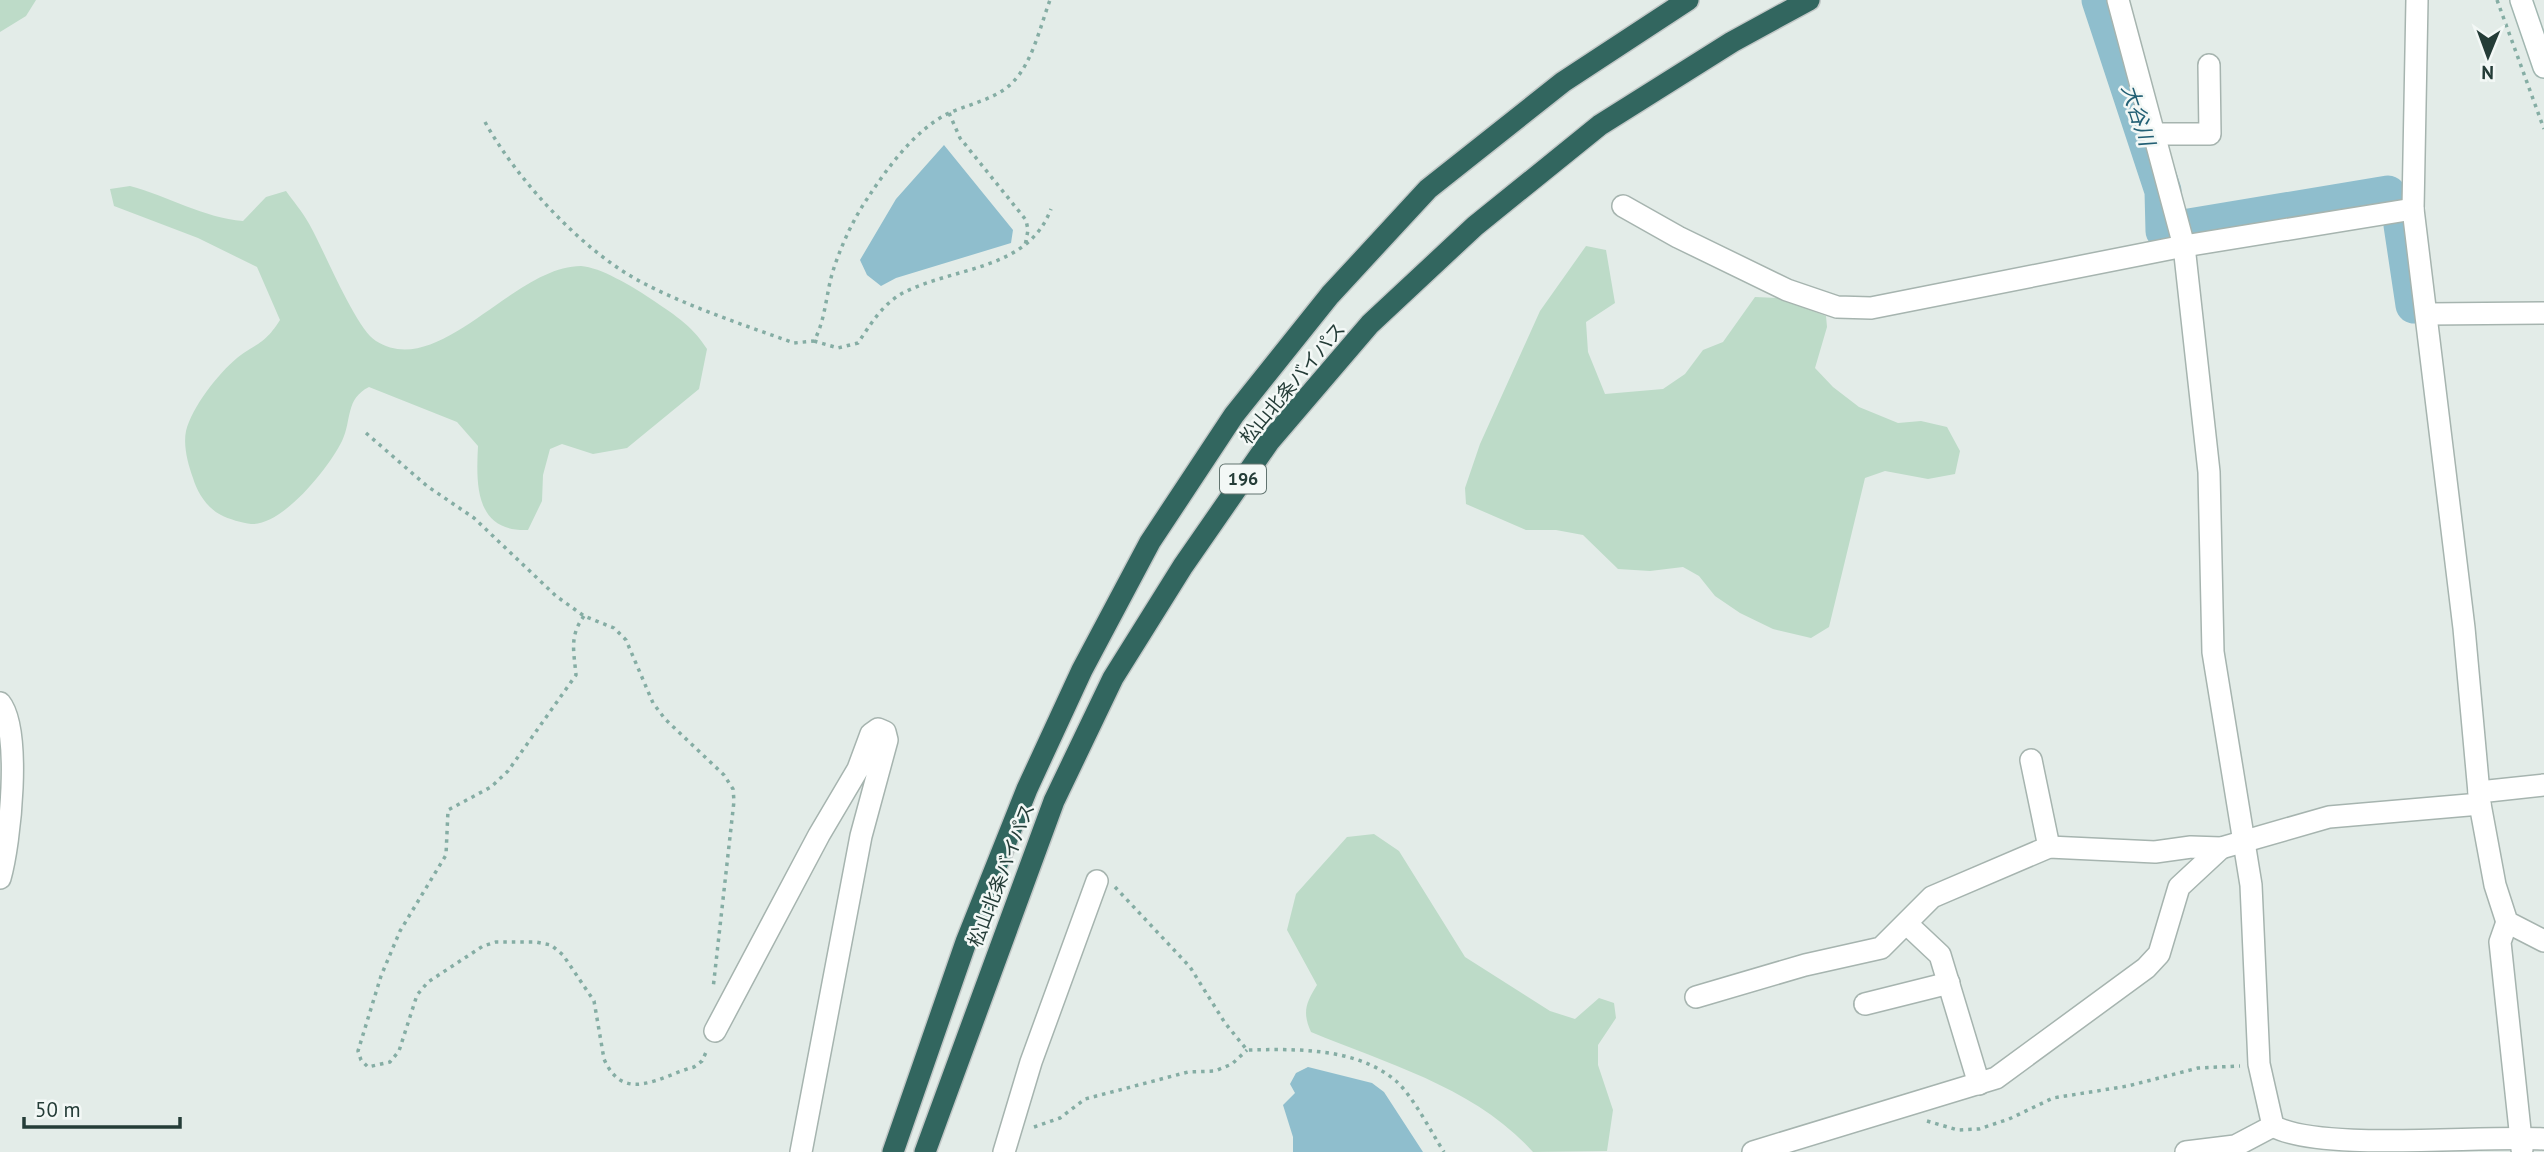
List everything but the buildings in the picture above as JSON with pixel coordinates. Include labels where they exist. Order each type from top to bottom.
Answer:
[{"type":"highway","name":"松山北条バイパス","points":[[893,1152],[966,942],[1027,789],[1082,670],[1150,542],[1234,415],[1330,295],[1428,190],[1563,82],[1688,0]]},
{"type":"highway","name":"松山北条バイパス","points":[[925,1152],[1054,801],[1107,690],[1183,566],[1269,442],[1370,324],[1475,226],[1600,125],[1732,42],[1810,0]]},
{"type":"street","points":[[2118,0],[2184,246],[2209,472],[2213,652],[2228,758],[2251,884],[2259,1064],[2287,1138]]},
{"type":"street","points":[[2417,0],[2413,209],[2428,314],[2464,628],[2479,798],[2498,895],[2507,922],[2500,942],[2522,1145]]},
{"type":"street","points":[[2521,0],[2544,67]]},
{"type":"street","points":[[2155,134],[2210,134],[2209,65]]},
{"type":"street","points":[[1623,206],[1775,285],[1837,307],[1871,308],[2184,246],[2413,209]]},
{"type":"street","points":[[2428,314],[2544,313]]},
{"type":"street","points":[[0,703],[12,730],[9,823],[0,878]]},
{"type":"street","points":[[715,1031],[818,835],[858,769],[871,734],[878,729],[885,732],[887,740],[861,836],[801,1152]]},
{"type":"street","points":[[2031,760],[2049,848]]},
{"type":"street","points":[[1696,997],[1805,965],[1881,948],[1907,925],[1932,897],[2049,848],[2155,852],[2192,847],[2221,848],[2329,817],[2479,798],[2544,785]]},
{"type":"street","points":[[1753,1152],[1996,1078],[2146,968],[2159,954],[2179,887],[2221,848]]},
{"type":"street","points":[[1004,1152],[1031,1062],[1097,881]]},
{"type":"street","points":[[2507,922],[2544,941]]},
{"type":"street","points":[[1907,925],[1940,956],[1979,1084]]},
{"type":"street","points":[[1865,1004],[1949,983]]},
{"type":"street","points":[[2186,1152],[2287,1138],[2522,1145],[2544,1139]]},
{"type":"path","points":[[814,341],[832,274],[845,239],[868,197],[920,134],[949,113],[997,94],[1011,84],[1026,66],[1050,0]]},
{"type":"path","points":[[949,113],[960,138],[1026,220],[1028,230],[1024,248]]},
{"type":"path","points":[[485,122],[503,155],[553,212],[601,253],[642,282],[698,308],[794,343],[814,341],[831,347],[851,347],[858,343],[889,302],[902,294],[1024,248],[1044,227],[1051,209]]},
{"type":"path","points":[[366,433],[427,486],[474,518],[532,575],[584,616],[614,628],[626,640],[653,702],[665,719],[724,775],[733,789],[734,801],[712,1001],[715,1031],[702,1061],[694,1067],[636,1087],[624,1082],[608,1068],[594,1001],[563,955],[551,945],[536,942],[496,942],[484,946],[428,982],[417,995],[399,1051],[390,1062],[368,1067],[361,1060],[358,1051],[381,976],[400,931],[446,855],[448,810],[491,787],[542,724],[576,675],[572,640],[575,628],[584,616]]},
{"type":"path","points":[[1097,881],[1114,885],[1190,967],[1225,1023],[1247,1050]]},
{"type":"path","points":[[1013,1125],[1041,1126],[1060,1118],[1084,1099],[1188,1072],[1215,1071],[1231,1064],[1247,1050],[1295,1049],[1332,1053],[1372,1065],[1398,1082],[1444,1152]]},
{"type":"path","points":[[1903,1108],[1937,1125],[1958,1130],[1979,1129],[2009,1119],[2053,1098],[2128,1086],[2198,1068],[2259,1064]]},
{"type":"green space","points":[[0,0],[36,0],[26,16],[0,32]]},
{"type":"green space","points":[[130,186],[214,216],[243,221],[266,197],[286,191],[308,222],[349,304],[368,333],[376,341],[400,349],[425,346],[451,335],[529,283],[555,271],[589,267],[642,293],[695,333],[707,349],[699,389],[627,448],[593,454],[562,444],[550,449],[543,475],[542,501],[528,530],[511,529],[488,515],[479,490],[478,446],[457,422],[369,387],[356,398],[336,452],[304,493],[264,522],[251,524],[228,518],[211,508],[197,489],[186,455],[186,431],[194,412],[214,382],[237,358],[265,339],[280,320],[257,267],[198,238],[114,206],[110,189]]},
{"type":"green space","points":[[1586,246],[1606,250],[1615,303],[1586,322],[1588,352],[1605,394],[1663,389],[1685,374],[1703,350],[1723,342],[1755,297],[1778,298],[1826,316],[1827,327],[1815,368],[1833,387],[1859,407],[1898,423],[1921,421],[1947,427],[1960,451],[1955,474],[1928,479],[1885,471],[1865,478],[1829,627],[1811,638],[1773,629],[1740,613],[1715,596],[1699,576],[1683,567],[1650,571],[1618,569],[1583,535],[1556,530],[1526,530],[1466,504],[1465,488],[1480,444],[1540,311]]},
{"type":"green space","points":[[1374,834],[1399,851],[1465,957],[1550,1011],[1575,1019],[1599,998],[1614,1003],[1616,1018],[1598,1045],[1598,1065],[1613,1110],[1607,1151],[1533,1152],[1510,1130],[1458,1094],[1400,1067],[1311,1032],[1306,1008],[1317,985],[1287,930],[1296,894],[1347,837]]},
{"type":"water","points":[[944,145],[1013,230],[1011,243],[896,278],[881,286],[867,275],[860,260],[896,199]]},
{"type":"water","points":[[1308,1067],[1372,1083],[1384,1092],[1423,1152],[1293,1152],[1293,1137],[1283,1105],[1295,1093],[1290,1084],[1296,1073]]},
{"type":"waterway","name":"大谷川","points":[[2100,0],[2163,191],[2164,231]]},
{"type":"waterway","name":"大谷川","points":[[2189,227],[2388,194]]},
{"type":"waterway","name":"大谷川","points":[[2402,225],[2414,305]]}]
